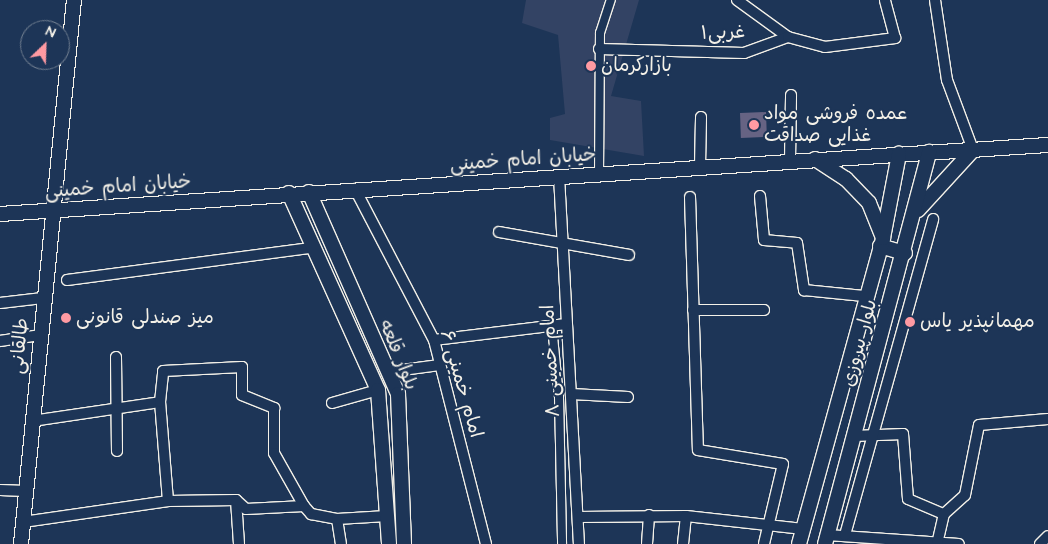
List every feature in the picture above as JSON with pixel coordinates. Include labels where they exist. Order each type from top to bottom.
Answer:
[{"type":"main road","name":"طالقانی","points":[[21,544],[74,0]]},
{"type":"main road","name":"خیابان امام خمینی","points":[[0,214],[289,193],[1048,144]]},
{"type":"main road","points":[[913,220],[924,200],[974,150]]},
{"type":"main road","name":"بلوار پیروزی","points":[[826,540],[905,253],[929,152]]},
{"type":"main road","name":"بلوار پیروزی","points":[[798,544],[864,296],[881,242],[899,154]]},
{"type":"main road","points":[[815,159],[846,179],[869,202],[881,242],[905,253]]},
{"type":"main road","name":"بلوار قلعه","points":[[309,192],[398,394],[404,544]]},
{"type":"main road","name":"بلوار قلعه","points":[[289,193],[311,248],[378,390],[389,544]]},
{"type":"street","points":[[599,174],[599,49],[611,0]]},
{"type":"street","points":[[737,0],[788,37],[825,47],[894,38],[885,0]]},
{"type":"street","points":[[935,0],[947,80],[974,150]]},
{"type":"street","name":"غربی۱","points":[[599,49],[744,53],[788,37]]},
{"type":"street","points":[[790,161],[791,95]]},
{"type":"street","points":[[700,166],[701,117]]},
{"type":"street","name":"امام خمینی ۸","points":[[559,176],[579,544]]},
{"type":"street","name":"امام خمینی ۶","points":[[355,189],[434,340],[486,544]]},
{"type":"street","points":[[760,196],[764,240],[797,243],[804,290],[864,296]]},
{"type":"street","points":[[690,197],[698,450],[784,464],[764,544]]},
{"type":"street","points":[[845,535],[933,219]]},
{"type":"street","points":[[499,232],[629,255]]},
{"type":"street","points":[[67,280],[311,248]]},
{"type":"street","points":[[0,303],[44,298]]},
{"type":"street","points":[[694,310],[764,310]]},
{"type":"street","points":[[434,340],[566,324]]},
{"type":"street","points":[[552,326],[559,397],[562,544]]},
{"type":"street","points":[[0,341],[40,335]]},
{"type":"street","points":[[116,357],[117,450]]},
{"type":"street","points":[[387,372],[440,365]]},
{"type":"street","points":[[168,501],[160,402],[162,371],[242,367],[242,395],[274,408],[274,453],[304,506],[311,514],[337,519],[387,516]]},
{"type":"street","points":[[332,403],[378,390]]},
{"type":"street","points":[[571,394],[628,397]]},
{"type":"street","points":[[32,421],[160,402]]},
{"type":"street","points":[[937,543],[944,514],[964,495],[979,425],[1048,419]]},
{"type":"street","points":[[854,436],[872,437],[903,434],[908,499],[944,514]]},
{"type":"street","points":[[0,490],[26,491]]},
{"type":"street","points":[[23,522],[168,501],[236,500],[246,509],[304,506]]},
{"type":"street","points":[[236,500],[239,544]]},
{"type":"street","points":[[647,544],[649,515]]},
{"type":"street","points":[[578,517],[686,516],[803,529]]},
{"type":"street","points":[[683,544],[686,516]]},
{"type":"street","points":[[337,519],[341,544]]},
{"type":"street","points":[[826,540],[845,535],[959,544]]},
{"type":"street","points":[[1040,544],[1048,536]]},
{"type":"shaded area","name":"بازارکرمان","points":[[526,0],[639,0],[611,96],[641,101],[644,156],[550,140],[550,118],[565,114],[558,35],[522,23]]},
{"type":"building","name":"عمده فروشی مواد غذایی صداقت","points":[[766,112],[767,137],[741,138],[740,113]]},
{"type":"place","name":"بازارکرمان","points":[[591,66]]},
{"type":"place","name":"عمده فروشی مواد غذایی صداقت","points":[[754,125]]},
{"type":"place","name":"میز صندلی قانونی","points":[[66,318]]},
{"type":"place","name":"مهمانپذیر یاس","points":[[910,322]]}]
